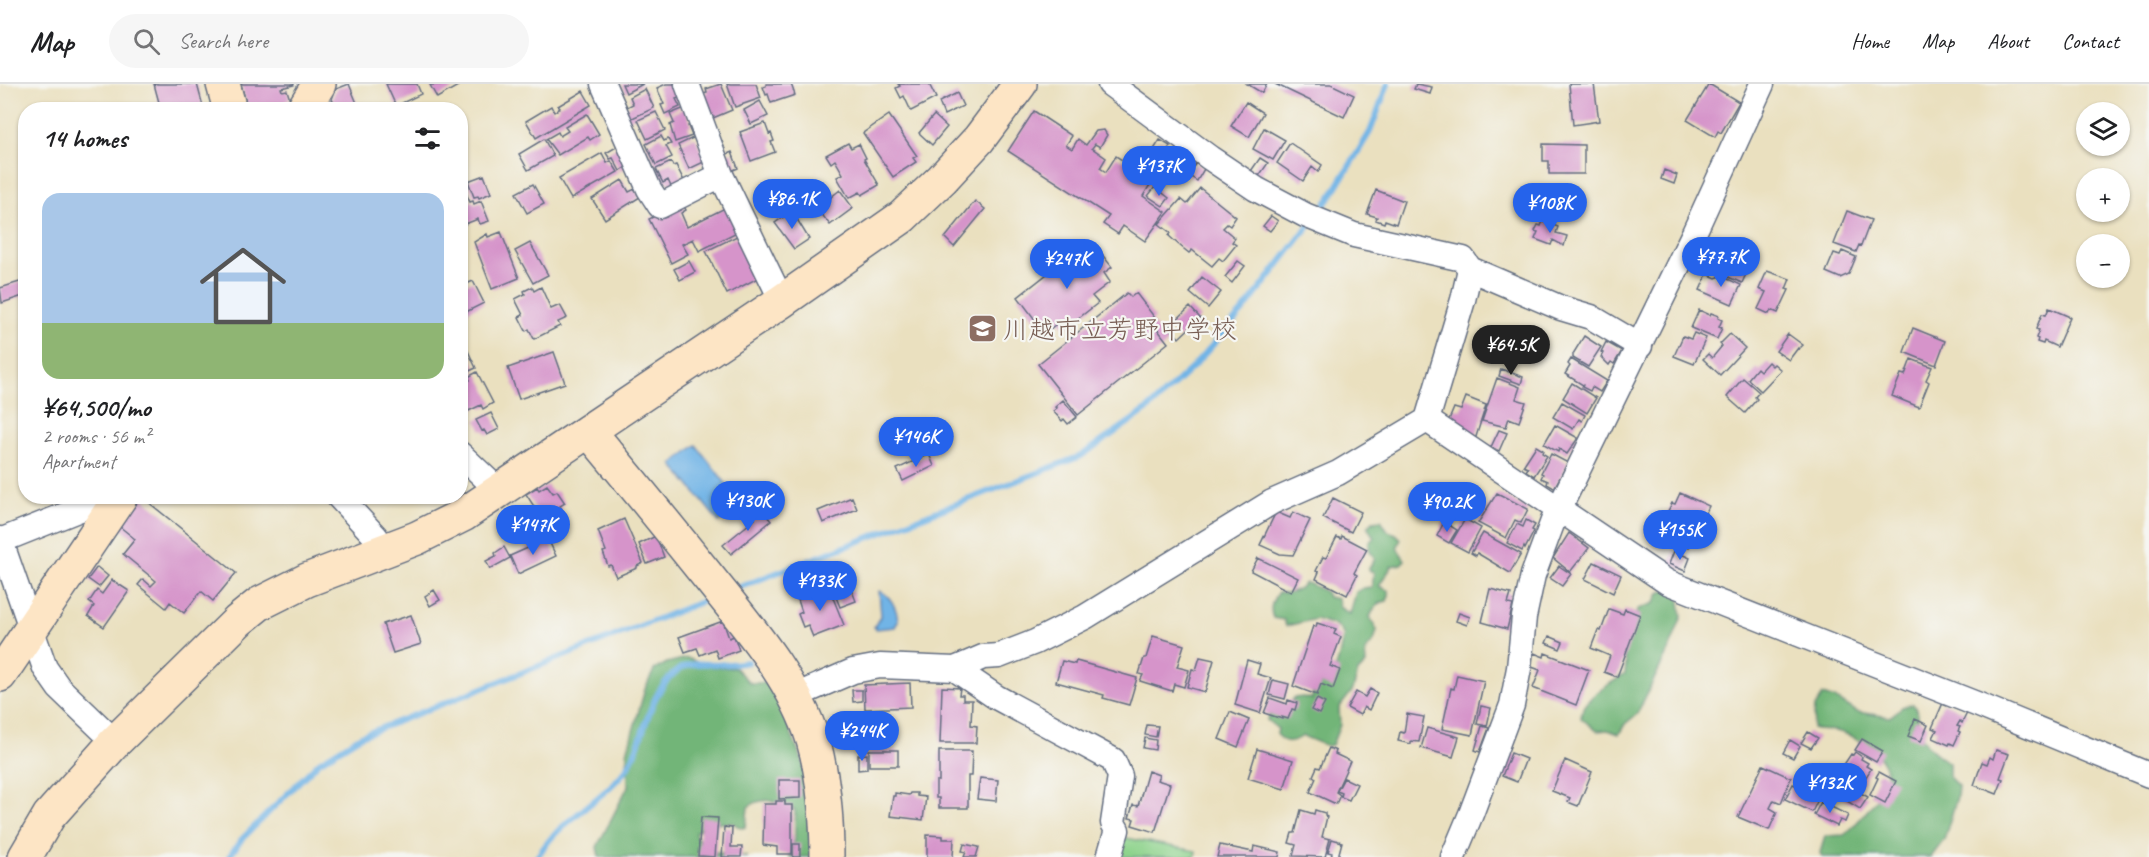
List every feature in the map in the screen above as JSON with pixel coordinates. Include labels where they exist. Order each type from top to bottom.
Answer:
[{"type":"street","points":[[223,84],[228,102]]},
{"type":"street","points":[[308,102],[319,84]]},
{"type":"street","points":[[603,84],[649,189],[660,206],[721,175]]},
{"type":"street","points":[[687,84],[721,175],[782,301]]},
{"type":"street","points":[[25,857],[49,816],[115,742],[207,650],[259,604],[307,580],[417,538],[463,515],[782,301],[902,217],[979,139],[1020,84]]},
{"type":"street","points":[[1110,84],[1256,189],[1305,215],[1354,235],[1463,259],[1470,269],[1561,308],[1591,317],[1640,346]]},
{"type":"street","points":[[1453,857],[1512,705],[1519,668],[1524,617],[1533,575],[1552,521],[1640,346],[1762,84]]},
{"type":"street","points":[[795,696],[853,671],[880,666],[955,669],[983,657],[999,656],[1035,642],[1085,617],[1272,502],[1338,473],[1427,420],[1470,269]]},
{"type":"street","points":[[1427,420],[1667,582],[1979,705],[2149,776]]},
{"type":"street","points":[[589,431],[734,609],[795,696],[813,739],[821,772],[827,816],[827,857]]},
{"type":"street","points":[[468,462],[499,491]]},
{"type":"street","points":[[92,504],[0,540],[45,668],[59,688],[115,742]]},
{"type":"street","points":[[0,675],[117,504]]},
{"type":"street","points":[[345,504],[376,537],[381,553]]},
{"type":"street","points":[[955,669],[996,697],[1113,760],[1120,776],[1113,823],[1117,830],[1109,857]]},
{"type":"green space","points":[[1381,520],[1388,531],[1401,539],[1397,548],[1405,560],[1401,564],[1392,566],[1379,586],[1389,591],[1389,595],[1387,601],[1376,606],[1370,617],[1377,630],[1374,641],[1365,651],[1366,664],[1358,672],[1353,690],[1339,708],[1340,725],[1332,745],[1327,746],[1303,736],[1292,741],[1282,740],[1277,734],[1278,729],[1267,720],[1272,710],[1288,706],[1294,698],[1312,699],[1313,690],[1335,671],[1344,635],[1337,626],[1316,619],[1286,626],[1284,620],[1273,618],[1271,608],[1273,602],[1278,592],[1293,592],[1305,583],[1326,592],[1328,597],[1338,599],[1339,607],[1350,614],[1356,592],[1372,587],[1374,572],[1368,570],[1375,559],[1369,549],[1369,542],[1374,538],[1368,527],[1373,521]]},
{"type":"green space","points":[[1669,589],[1679,595],[1682,616],[1671,645],[1637,714],[1625,724],[1619,734],[1608,730],[1597,731],[1581,718],[1586,704],[1597,692],[1625,674],[1626,662],[1621,649],[1638,609],[1655,603],[1659,593]]},
{"type":"green space","points":[[687,658],[707,666],[735,668],[750,683],[768,683],[780,695],[791,734],[803,762],[822,857],[789,857],[795,840],[795,810],[766,800],[748,807],[746,827],[741,828],[733,823],[707,823],[695,833],[703,850],[748,857],[599,857],[597,847],[628,786],[627,752],[645,689],[654,670],[667,663]]},
{"type":"green space","points":[[1823,695],[1840,701],[1857,712],[1890,717],[1902,707],[1913,704],[1918,715],[1922,736],[1932,749],[1949,763],[1949,777],[1958,786],[1944,840],[1931,857],[1822,857],[1820,853],[1825,836],[1845,835],[1887,786],[1885,767],[1871,749],[1857,739],[1842,733],[1813,728],[1815,707]]},
{"type":"green space","points":[[1121,837],[1196,851],[1195,857],[1116,857]]},
{"type":"water","points":[[696,445],[742,504],[719,522],[672,464]]},
{"type":"water","points":[[879,591],[890,599],[895,607],[898,621],[895,627],[876,629],[874,627],[881,615]]},
{"type":"building","points":[[154,84],[197,84],[202,102],[159,102]]},
{"type":"building","points":[[241,84],[294,84],[281,88],[282,91],[287,90],[290,100],[285,102],[246,102]]},
{"type":"building","points":[[349,84],[356,102],[333,102],[332,99],[336,89]]},
{"type":"building","points":[[386,84],[417,84],[421,94],[404,102],[394,102]]},
{"type":"building","points":[[457,84],[458,86],[437,98],[430,85]]},
{"type":"building","points":[[622,84],[643,84],[626,93]]},
{"type":"building","points":[[666,84],[677,84],[682,97],[676,99],[680,107],[665,114],[661,105],[664,104],[657,88]]},
{"type":"building","points":[[721,84],[732,110],[713,118],[703,94],[707,93],[706,89]]},
{"type":"building","points":[[727,84],[756,84],[761,98],[735,107]]},
{"type":"building","points":[[766,84],[791,84],[795,95],[771,103],[763,87]]},
{"type":"building","points":[[898,84],[929,84],[936,98],[911,111],[904,96],[901,98],[896,88],[900,86]]},
{"type":"building","points":[[1247,84],[1267,84],[1262,93]]},
{"type":"building","points":[[1275,84],[1331,84],[1354,95],[1344,117]]},
{"type":"building","points":[[1416,84],[1432,87],[1430,94],[1414,89]]},
{"type":"building","points":[[1569,84],[1594,84],[1599,121],[1573,125]]},
{"type":"building","points":[[1709,84],[1739,102],[1721,133],[1718,131],[1715,137],[1687,120]]},
{"type":"building","points":[[645,89],[654,108],[626,121],[621,110],[633,104],[630,97]]},
{"type":"building","points":[[583,91],[591,105],[536,138],[526,121],[551,106],[554,112],[560,108],[558,106]]},
{"type":"building","points":[[957,93],[963,106],[944,115],[939,102]]},
{"type":"building","points":[[760,101],[768,116],[751,124],[744,110]]},
{"type":"building","points":[[1246,102],[1263,113],[1249,137],[1231,126]]},
{"type":"building","points":[[685,108],[692,125],[688,126],[692,136],[675,142],[670,125],[674,123],[670,114]]},
{"type":"building","points":[[1034,111],[1072,136],[1066,145],[1072,149],[1078,139],[1086,145],[1096,131],[1104,130],[1107,135],[1100,147],[1095,144],[1092,148],[1106,158],[1100,168],[1106,172],[1116,156],[1153,180],[1143,196],[1166,212],[1145,241],[1123,226],[1118,234],[1103,224],[1109,216],[1008,151]]},
{"type":"building","points":[[656,112],[665,130],[647,139],[638,120]]},
{"type":"building","points":[[587,114],[599,134],[590,140],[588,137],[558,155],[546,139],[558,132],[560,136],[568,131],[565,127]]},
{"type":"building","points":[[889,115],[917,156],[913,158],[916,162],[893,177],[863,133]]},
{"type":"building","points":[[934,115],[947,127],[932,145],[919,133]]},
{"type":"building","points":[[765,123],[774,141],[771,142],[775,152],[751,161],[740,132]]},
{"type":"building","points":[[1264,128],[1285,140],[1273,160],[1253,149]]},
{"type":"building","points":[[661,136],[664,141],[668,139],[671,144],[666,146],[672,157],[656,165],[646,144]]},
{"type":"building","points":[[695,137],[706,161],[689,169],[678,145]]},
{"type":"building","points":[[544,139],[553,156],[528,170],[519,154]]},
{"type":"building","points":[[1160,140],[1170,146],[1164,157],[1153,151]]},
{"type":"building","points":[[848,143],[851,148],[859,144],[866,158],[864,159],[879,185],[862,195],[860,192],[849,198],[837,177],[843,174],[835,160],[831,163],[826,155]]},
{"type":"building","points":[[1290,143],[1322,165],[1318,172],[1312,167],[1303,181],[1277,163]]},
{"type":"building","points":[[1543,144],[1584,145],[1584,174],[1549,174],[1549,161],[1543,161]]},
{"type":"building","points":[[618,146],[629,165],[620,171],[613,158],[610,159],[606,153]]},
{"type":"building","points":[[732,152],[738,168],[731,171],[725,155]]},
{"type":"building","points":[[602,153],[607,163],[611,161],[618,172],[571,199],[559,178]]},
{"type":"building","points":[[1260,158],[1268,163],[1259,176],[1251,171]]},
{"type":"building","points":[[671,162],[673,166],[676,165],[686,185],[673,191],[668,180],[663,183],[656,169]]},
{"type":"building","points":[[1196,163],[1204,169],[1197,181],[1188,175]]},
{"type":"building","points":[[1664,170],[1677,175],[1674,184],[1661,179]]},
{"type":"building","points":[[484,175],[491,193],[479,198],[474,197],[468,181]]},
{"type":"building","points":[[622,180],[629,192],[635,189],[640,197],[605,219],[592,199]]},
{"type":"building","points":[[533,184],[544,204],[527,213],[516,193]]},
{"type":"building","points":[[1155,187],[1169,198],[1163,206],[1148,196]]},
{"type":"building","points":[[1200,188],[1236,217],[1230,226],[1227,224],[1223,228],[1235,238],[1232,242],[1236,245],[1223,261],[1219,258],[1212,266],[1192,250],[1189,253],[1169,236],[1171,233],[1159,224],[1181,199],[1187,204]]},
{"type":"building","points":[[840,190],[853,208],[830,225],[817,208]]},
{"type":"building","points":[[1376,190],[1404,201],[1396,224],[1385,220],[1384,223],[1376,220],[1377,217],[1367,214]]},
{"type":"building","points":[[468,198],[474,204],[481,201],[489,221],[480,224],[478,219],[468,223]]},
{"type":"building","points":[[975,201],[985,209],[954,247],[945,238]]},
{"type":"building","points":[[682,203],[686,210],[681,213],[687,227],[729,206],[741,230],[699,251],[693,239],[682,244],[688,254],[671,263],[649,219]]},
{"type":"building","points":[[792,211],[809,239],[794,249],[775,223]]},
{"type":"building","points":[[1847,211],[1871,220],[1861,246],[1859,245],[1856,252],[1834,244]]},
{"type":"building","points":[[1271,216],[1278,221],[1270,231],[1263,226]]},
{"type":"building","points":[[1543,221],[1558,227],[1556,233],[1567,236],[1564,246],[1553,240],[1551,245],[1535,239],[1538,232],[1535,231]]},
{"type":"building","points":[[501,232],[519,278],[492,289],[474,242],[487,234],[488,237]]},
{"type":"building","points":[[739,235],[760,277],[727,294],[706,251]]},
{"type":"building","points":[[530,243],[548,275],[533,283],[515,251]]},
{"type":"building","points":[[1084,245],[1091,254],[1097,248],[1112,267],[1104,273],[1110,282],[1092,296],[1098,303],[1066,328],[1060,321],[1045,333],[1018,297]]},
{"type":"building","points":[[1842,251],[1856,257],[1849,274],[1840,278],[1826,272],[1834,253],[1840,255]]},
{"type":"building","points":[[1726,255],[1750,265],[1742,283],[1719,273]]},
{"type":"building","points":[[689,261],[695,272],[680,280],[674,269]]},
{"type":"building","points":[[1238,261],[1245,266],[1232,283],[1225,277]]},
{"type":"building","points":[[1767,271],[1790,279],[1786,289],[1789,290],[1778,313],[1771,310],[1769,314],[1758,309],[1766,292],[1759,289]]},
{"type":"building","points":[[1707,274],[1716,278],[1721,276],[1741,285],[1732,304],[1700,290]]},
{"type":"building","points":[[1202,277],[1221,292],[1208,308],[1190,293]]},
{"type":"building","points":[[473,281],[484,303],[468,311],[468,283]]},
{"type":"building","points":[[18,282],[18,298],[2,303],[0,288]]},
{"type":"building","points":[[532,287],[534,291],[541,287],[551,309],[560,305],[567,318],[558,322],[560,326],[534,339],[529,329],[526,331],[519,317],[523,315],[515,299]]},
{"type":"building","points":[[1127,293],[1131,297],[1136,293],[1155,318],[1151,321],[1168,343],[1078,415],[1038,364]]},
{"type":"building","points":[[1190,307],[1200,318],[1179,338],[1169,327]]},
{"type":"building","points":[[2049,308],[2070,317],[2057,347],[2044,341],[2043,344],[2037,342],[2036,338],[2039,330],[2036,329],[2042,314],[2046,315]]},
{"type":"building","points":[[1699,310],[1719,316],[1718,318],[1722,320],[1719,327],[1722,328],[1717,339],[1691,328]]},
{"type":"building","points":[[1913,328],[1945,341],[1936,365],[1904,352]]},
{"type":"building","points":[[1694,333],[1706,338],[1694,364],[1674,356],[1683,336],[1691,339]]},
{"type":"building","points":[[1730,334],[1745,348],[1720,375],[1703,359],[1708,354],[1712,358],[1722,346],[1720,344]]},
{"type":"building","points":[[1788,334],[1803,345],[1789,360],[1776,351]]},
{"type":"building","points":[[1584,336],[1601,347],[1588,367],[1573,358]]},
{"type":"building","points":[[1606,342],[1622,351],[1614,364],[1611,362],[1609,365],[1601,357]]},
{"type":"building","points":[[468,351],[476,368],[468,372]]},
{"type":"building","points":[[554,352],[565,383],[519,399],[508,368]]},
{"type":"building","points":[[1571,359],[1607,381],[1600,392],[1592,387],[1590,391],[1582,387],[1583,385],[1565,374]]},
{"type":"building","points":[[1911,359],[1932,367],[1919,407],[1892,396],[1901,374],[1905,375]]},
{"type":"building","points":[[1768,362],[1781,370],[1761,391],[1748,379],[1757,368],[1760,371]]},
{"type":"building","points":[[1501,369],[1523,377],[1521,384],[1499,376]]},
{"type":"building","points":[[477,372],[493,403],[483,409],[481,405],[468,411],[468,381],[470,380],[468,377]]},
{"type":"building","points":[[1497,378],[1520,387],[1516,399],[1526,402],[1519,422],[1509,418],[1506,427],[1482,421]]},
{"type":"building","points":[[1743,378],[1759,392],[1755,397],[1757,399],[1745,413],[1727,397]]},
{"type":"building","points":[[1572,383],[1596,398],[1587,413],[1563,398]]},
{"type":"building","points":[[1466,397],[1486,405],[1475,440],[1446,427],[1454,408],[1461,410]]},
{"type":"building","points":[[1063,400],[1077,417],[1068,424],[1053,411]]},
{"type":"building","points":[[1562,402],[1585,415],[1582,421],[1579,419],[1573,429],[1553,417]]},
{"type":"building","points":[[491,413],[499,429],[487,435],[476,420]]},
{"type":"building","points":[[1555,425],[1578,438],[1567,454],[1544,444]]},
{"type":"building","points":[[1499,430],[1507,433],[1499,451],[1491,447]]},
{"type":"building","points":[[1536,446],[1547,456],[1534,476],[1526,471],[1528,468],[1523,466]]},
{"type":"building","points":[[929,454],[934,466],[903,481],[897,469]]},
{"type":"building","points":[[1551,454],[1568,463],[1554,488],[1547,484],[1548,481],[1541,478],[1543,474],[1541,473]]},
{"type":"building","points":[[547,485],[553,493],[557,491],[565,503],[560,506],[562,510],[544,522],[526,494],[537,487],[539,490]]},
{"type":"building","points":[[1497,493],[1528,509],[1521,523],[1515,520],[1506,538],[1478,523]]},
{"type":"building","points":[[1680,493],[1709,506],[1689,547],[1670,538],[1672,535],[1659,529],[1672,503],[1675,504]]},
{"type":"building","points":[[852,497],[857,509],[823,523],[818,511]]},
{"type":"building","points":[[1333,498],[1361,512],[1351,532],[1323,518]]},
{"type":"building","points":[[136,504],[151,504],[236,573],[213,601],[201,591],[184,613],[170,602],[166,608],[138,585],[143,579],[151,586],[156,581],[123,554],[135,539],[119,526]]},
{"type":"building","points":[[762,510],[771,521],[731,554],[723,545],[755,519],[753,517]]},
{"type":"building","points":[[1276,512],[1290,518],[1293,512],[1310,520],[1293,555],[1280,554],[1260,545]]},
{"type":"building","points":[[624,519],[643,563],[616,577],[611,565],[608,566],[603,552],[606,551],[598,531]]},
{"type":"building","points":[[1465,519],[1481,528],[1468,552],[1451,543]]},
{"type":"building","points":[[1526,520],[1535,525],[1522,551],[1507,543],[1517,524],[1523,527]]},
{"type":"building","points":[[1444,522],[1457,530],[1449,543],[1437,536]]},
{"type":"building","points":[[1483,533],[1521,554],[1510,573],[1477,553],[1476,556],[1471,553]]},
{"type":"building","points":[[1569,533],[1589,548],[1570,572],[1553,558]]},
{"type":"building","points":[[656,536],[664,557],[647,564],[639,544]]},
{"type":"building","points":[[1342,536],[1367,549],[1354,573],[1357,575],[1347,595],[1316,579],[1319,572],[1316,571],[1323,557],[1326,558],[1337,537],[1341,539]]},
{"type":"building","points":[[548,539],[556,556],[518,574],[510,556]]},
{"type":"building","points":[[504,547],[510,558],[490,569],[486,561],[496,556],[495,553]]},
{"type":"building","points":[[1674,551],[1690,558],[1685,571],[1669,564]]},
{"type":"building","points":[[1258,558],[1298,578],[1291,592],[1251,571]]},
{"type":"building","points":[[1594,562],[1621,575],[1613,593],[1585,579]]},
{"type":"building","points":[[1559,566],[1571,574],[1562,586],[1550,578]]},
{"type":"building","points":[[97,567],[108,576],[99,587],[88,579]]},
{"type":"building","points":[[112,580],[129,591],[104,627],[88,616],[94,606],[89,602],[97,590],[102,594]]},
{"type":"building","points":[[825,587],[826,590],[829,588],[844,625],[813,637],[808,625],[803,627],[798,614],[802,612],[798,600]]},
{"type":"building","points":[[1490,589],[1511,594],[1508,604],[1513,605],[1507,629],[1482,622]]},
{"type":"building","points":[[434,590],[440,600],[430,606],[425,596]]},
{"type":"building","points":[[852,591],[856,601],[840,607],[836,597]]},
{"type":"building","points":[[1609,609],[1623,614],[1625,609],[1640,615],[1617,677],[1604,672],[1610,656],[1591,648],[1598,630],[1601,631]]},
{"type":"building","points":[[1459,613],[1470,617],[1467,625],[1456,621]]},
{"type":"building","points":[[411,615],[421,644],[393,653],[383,624]]},
{"type":"building","points":[[723,621],[729,638],[734,636],[739,650],[718,658],[715,649],[700,655],[697,648],[685,652],[679,637]]},
{"type":"building","points":[[1317,623],[1336,629],[1334,634],[1341,637],[1330,666],[1340,670],[1333,689],[1321,684],[1317,695],[1293,686],[1313,626],[1316,627]]},
{"type":"building","points":[[1153,636],[1184,645],[1177,667],[1189,670],[1184,687],[1174,684],[1172,691],[1140,681],[1143,675],[1139,674]]},
{"type":"building","points":[[1549,636],[1563,642],[1560,649],[1546,643]]},
{"type":"building","points":[[1534,653],[1544,657],[1545,653],[1589,670],[1576,705],[1533,688],[1540,670],[1529,666]]},
{"type":"building","points":[[1200,657],[1214,660],[1205,692],[1187,687],[1192,669],[1196,670]]},
{"type":"building","points":[[1247,660],[1260,664],[1257,674],[1271,678],[1260,713],[1235,705]]},
{"type":"building","points":[[1062,661],[1075,664],[1076,661],[1137,678],[1129,705],[1103,698],[1104,695],[1056,682]]},
{"type":"building","points":[[1457,675],[1484,681],[1472,735],[1442,729],[1451,688],[1454,689]]},
{"type":"building","points":[[1273,680],[1289,684],[1285,699],[1269,695]]},
{"type":"building","points":[[910,683],[911,707],[865,709],[864,685]]},
{"type":"building","points":[[942,687],[960,688],[959,695],[963,695],[963,700],[972,700],[971,725],[977,726],[976,743],[940,743]]},
{"type":"building","points":[[1370,689],[1377,693],[1369,710],[1364,707],[1360,715],[1347,708],[1356,692],[1365,697]]},
{"type":"building","points":[[852,690],[862,690],[862,701],[853,702]]},
{"type":"building","points":[[1270,698],[1287,704],[1288,700],[1297,703],[1295,710],[1292,709],[1288,719],[1264,713]]},
{"type":"building","points":[[1317,699],[1325,703],[1319,714],[1311,710]]},
{"type":"building","points":[[1943,703],[1967,713],[1962,723],[1960,721],[1957,726],[1960,727],[1958,731],[1960,732],[1954,745],[1933,738],[1937,730],[1932,728]]},
{"type":"building","points":[[1481,706],[1491,708],[1487,726],[1477,724]]},
{"type":"building","points":[[1230,712],[1249,720],[1238,747],[1219,739]]},
{"type":"building","points":[[1407,714],[1424,717],[1419,742],[1411,741],[1411,744],[1398,741],[1400,732],[1404,733]]},
{"type":"building","points":[[1915,719],[1928,725],[1921,741],[1908,736]]},
{"type":"building","points":[[1147,725],[1158,726],[1156,737],[1145,735]]},
{"type":"building","points":[[1482,726],[1489,728],[1480,752],[1475,750]]},
{"type":"building","points":[[1427,728],[1459,737],[1453,757],[1421,748]]},
{"type":"building","points":[[1808,732],[1818,738],[1811,748],[1801,743]]},
{"type":"building","points":[[1145,738],[1156,740],[1155,750],[1143,748]]},
{"type":"building","points":[[1862,739],[1883,751],[1876,762],[1855,750]]},
{"type":"building","points":[[1790,740],[1800,746],[1793,758],[1783,753]]},
{"type":"building","points":[[1329,748],[1336,751],[1335,754],[1350,761],[1336,792],[1340,795],[1336,804],[1310,792],[1316,778],[1313,776],[1317,767],[1320,768]]},
{"type":"building","points":[[1257,749],[1293,760],[1284,789],[1248,778]]},
{"type":"building","points":[[869,750],[898,750],[898,766],[869,766]]},
{"type":"building","points":[[1996,750],[2009,754],[1997,794],[1974,785],[1982,762],[1987,764],[1990,757],[1993,759]]},
{"type":"building","points":[[939,751],[972,751],[971,776],[968,776],[968,808],[939,808],[939,798],[936,798],[936,781],[939,781]]},
{"type":"building","points":[[1855,752],[1868,763],[1866,766],[1871,769],[1857,791],[1868,797],[1860,809],[1829,790],[1831,787],[1828,785],[1851,754]]},
{"type":"building","points":[[1511,753],[1526,759],[1517,782],[1502,776]]},
{"type":"building","points":[[867,754],[867,769],[858,770],[858,755]]},
{"type":"building","points":[[1565,760],[1592,772],[1578,806],[1568,802],[1570,798],[1552,791]]},
{"type":"building","points":[[1763,765],[1791,778],[1781,803],[1774,800],[1770,808],[1777,812],[1769,830],[1738,817]]},
{"type":"building","points":[[1148,771],[1159,775],[1157,780],[1170,784],[1155,832],[1132,825],[1134,819],[1129,818],[1133,805],[1138,806]]},
{"type":"building","points":[[1879,772],[1896,781],[1885,803],[1870,795]]},
{"type":"building","points":[[980,778],[998,780],[996,801],[977,799]]},
{"type":"building","points":[[1344,778],[1357,784],[1349,800],[1341,797],[1342,793],[1337,791]]},
{"type":"building","points":[[1798,779],[1822,791],[1812,812],[1785,799]]},
{"type":"building","points":[[779,780],[800,780],[800,798],[779,799]]},
{"type":"building","points":[[895,793],[909,795],[917,793],[917,796],[926,797],[923,820],[890,816]]},
{"type":"building","points":[[776,801],[785,801],[785,805],[792,805],[792,854],[777,854],[777,847],[763,845],[764,804],[776,804]]},
{"type":"building","points":[[1821,802],[1848,815],[1845,822],[1840,820],[1837,826],[1814,815]]},
{"type":"building","points":[[1301,810],[1314,814],[1315,810],[1325,813],[1327,817],[1322,837],[1330,839],[1325,857],[1293,856],[1296,845],[1289,843],[1292,833],[1295,833]]},
{"type":"building","points":[[701,817],[718,818],[715,857],[698,856]]},
{"type":"building","points":[[724,827],[732,828],[731,847],[742,847],[741,857],[722,857]]},
{"type":"building","points":[[927,835],[954,839],[953,857],[927,857]]},
{"type":"building","points":[[1332,839],[1342,842],[1338,857],[1331,857],[1332,853],[1328,852]]},
{"type":"building","points":[[793,844],[800,844],[800,857],[793,857]]},
{"type":"building","points":[[964,844],[979,847],[976,857],[964,857],[966,852],[962,851]]},
{"type":"building","points":[[1220,845],[1253,852],[1254,846],[1280,852],[1279,857],[1217,857]]},
{"type":"waterway","points":[[1317,215],[1330,198],[1370,132],[1388,84]]},
{"type":"waterway","points":[[732,590],[1081,456],[1148,409],[1192,368],[1243,311],[1311,223]]},
{"type":"waterway","points":[[229,857],[241,840],[319,762],[361,736],[711,598]]},
{"type":"waterway","points":[[537,857],[554,835],[607,790],[624,772],[636,751],[653,702],[667,680],[677,671],[689,665],[748,662]]},
{"type":"place","name":"川越市立芳野中学校","points":[[982,329]]}]
